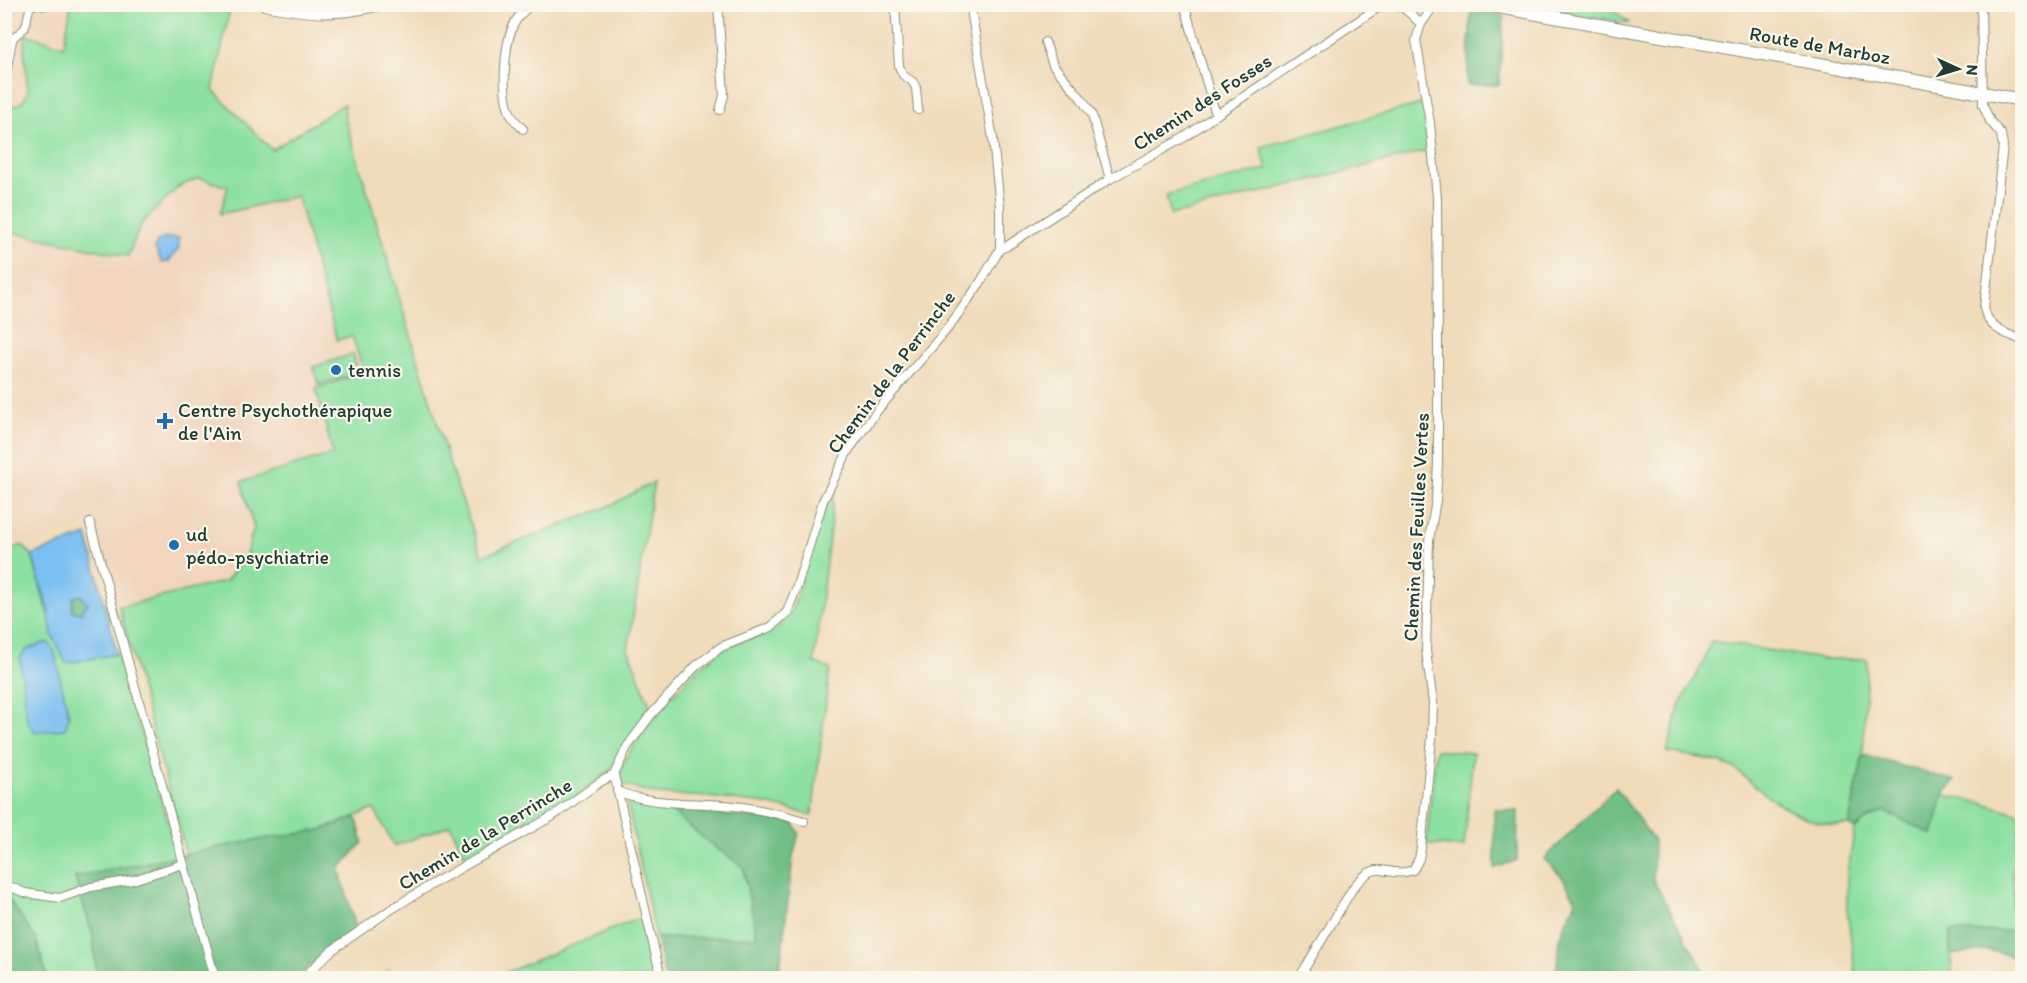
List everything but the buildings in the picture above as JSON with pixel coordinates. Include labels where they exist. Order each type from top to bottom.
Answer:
[{"type":"main road","points":[[265,4],[327,13],[353,11],[381,4]]},
{"type":"main road","name":"Route de Marboz","points":[[1481,4],[2022,100]]},
{"type":"main road","name":"Route de Marboz","points":[[1492,4],[1505,9]]},
{"type":"street","points":[[5,13],[6,4]]},
{"type":"street","points":[[523,129],[513,118],[508,104],[505,59],[514,25],[524,10],[532,4]]},
{"type":"street","points":[[718,4],[724,96],[720,110]]},
{"type":"street","points":[[895,4],[898,66],[903,75],[913,82],[916,88],[918,110]]},
{"type":"street","points":[[970,4],[990,111],[1000,207],[1000,249]]},
{"type":"street","points":[[1427,9],[1435,4]]},
{"type":"street","points":[[1981,4],[1982,93],[1986,113],[2001,134],[2003,146],[1984,300],[1985,314],[1993,326],[2022,340]]},
{"type":"street","points":[[4,86],[13,38],[25,28],[30,7],[41,5]]},
{"type":"street","name":"Chemin des Fosses","points":[[1000,249],[1110,179],[1185,137],[1379,7],[1390,5],[1401,7],[1410,11],[1421,24]]},
{"type":"street","points":[[1193,6],[1185,8],[1216,115]]},
{"type":"street","name":"Chemin des Feuilles Vertes","points":[[1299,978],[1360,879],[1374,870],[1408,872],[1413,870],[1419,859],[1421,848],[1432,738],[1433,703],[1426,661],[1426,639],[1429,541],[1436,500],[1438,464],[1437,198],[1430,123],[1416,47],[1417,33],[1427,9]]},
{"type":"street","points":[[1045,42],[1053,65],[1092,115],[1110,179]]},
{"type":"street","name":"Chemin de la Perrinche","points":[[303,978],[332,951],[390,910],[553,816],[600,782],[614,775],[627,747],[650,716],[696,666],[721,647],[762,631],[782,618],[796,589],[823,501],[848,451],[878,411],[948,328],[980,283],[1000,249]]},
{"type":"street","points":[[90,523],[215,978]]},
{"type":"street","points":[[614,775],[661,978]]},
{"type":"street","points":[[618,791],[649,800],[760,809],[804,821]]},
{"type":"street","points":[[2022,834],[2018,870],[2022,924]]},
{"type":"street","points":[[4,884],[25,893],[60,898],[91,887],[133,880],[183,864]]},
{"type":"shaded area","points":[[15,5],[71,5],[64,46],[25,34],[28,91],[23,101],[15,106],[5,107],[5,58]]},
{"type":"shaded area","name":"Centre Psychothérapique de l'Ain","points":[[199,178],[228,187],[220,214],[297,196],[337,339],[352,336],[364,372],[333,454],[242,482],[254,528],[245,558],[226,581],[119,607],[94,523],[5,551],[4,231],[127,256],[141,224],[178,187]]},
{"type":"green space","points":[[71,4],[209,4],[230,9],[213,90],[272,150],[344,104],[345,118],[452,472],[482,556],[607,507],[654,482],[628,649],[650,706],[610,770],[558,810],[468,861],[450,825],[394,846],[374,809],[321,830],[186,854],[119,607],[226,581],[245,558],[254,528],[241,482],[333,454],[316,389],[364,372],[352,336],[337,340],[297,196],[220,214],[228,187],[199,178],[178,187],[141,224],[128,256],[5,231],[4,107],[15,106],[23,101],[28,91],[25,34],[64,46]]},
{"type":"green space","points":[[1517,5],[1606,5],[1630,23]]},
{"type":"green space","points":[[1471,9],[1504,16],[1499,85],[1467,85]]},
{"type":"green space","points":[[1424,103],[1431,150],[1171,215],[1166,195],[1267,169],[1261,147]]},
{"type":"green space","name":"tennis","points":[[353,354],[359,372],[319,385],[313,367]]},
{"type":"green space","points":[[836,479],[814,662],[830,669],[812,815],[766,804],[658,794],[624,785],[618,773],[637,740],[691,676],[720,651],[767,633],[784,622],[795,602],[803,571]]},
{"type":"green space","points":[[22,545],[32,555],[43,597],[66,663],[117,654],[178,856],[75,878],[93,935],[97,978],[47,978],[36,939],[5,894],[5,551]]},
{"type":"green space","points":[[81,595],[89,603],[80,613],[72,611],[73,597]]},
{"type":"green space","points":[[1711,641],[1822,659],[1867,659],[1863,755],[1849,825],[1823,823],[1799,815],[1777,802],[1728,765],[1667,752],[1680,704],[1704,662]]},
{"type":"green space","points":[[1436,750],[1473,753],[1464,847],[1426,844]]},
{"type":"green space","points":[[1863,755],[1955,781],[1943,795],[1933,835],[1884,811],[1866,820],[1855,829],[1849,825]]},
{"type":"green space","points":[[1616,788],[1654,841],[1653,880],[1708,978],[1558,978],[1556,973],[1561,933],[1576,901],[1563,878],[1544,859]]},
{"type":"green space","points":[[1943,795],[1983,803],[2022,815],[2012,875],[2017,931],[1950,932],[1952,978],[1856,978],[1847,909],[1847,874],[1855,829],[1866,820],[1884,811],[1933,835]]},
{"type":"green space","points":[[626,798],[669,809],[708,842],[743,867],[757,938],[656,938]]},
{"type":"green space","points":[[669,809],[793,822],[799,833],[793,856],[779,978],[665,978],[656,938],[757,937],[743,867],[708,842]]},
{"type":"green space","points":[[1494,809],[1518,811],[1517,860],[1495,868]]},
{"type":"green space","points":[[356,817],[363,842],[339,869],[356,928],[305,970],[299,978],[97,978],[93,935],[75,877],[250,841],[321,830]]},
{"type":"green space","points":[[5,894],[36,939],[47,978],[5,978]]},
{"type":"green space","points":[[642,917],[655,978],[492,978]]},
{"type":"green space","points":[[2017,931],[2022,959],[1988,950],[1950,955],[1950,932]]},
{"type":"green space","points":[[387,971],[492,978],[386,978]]},
{"type":"water","points":[[165,238],[179,238],[179,248],[169,261],[162,263],[155,248],[157,242]]},
{"type":"water","points":[[87,535],[117,654],[66,663],[52,635],[48,609],[32,555]],"holes":[[[81,595],[88,604],[80,613],[72,611],[73,597]]]},
{"type":"water","points":[[47,642],[54,650],[69,716],[65,729],[35,732],[27,721],[20,658],[27,649]]},
{"type":"place","name":"tennis","points":[[336,370]]},
{"type":"place","name":"Centre Psychothérapique de l'Ain","points":[[165,421]]},
{"type":"place","name":"ud pédo-psychiatrie","points":[[174,545]]}]
